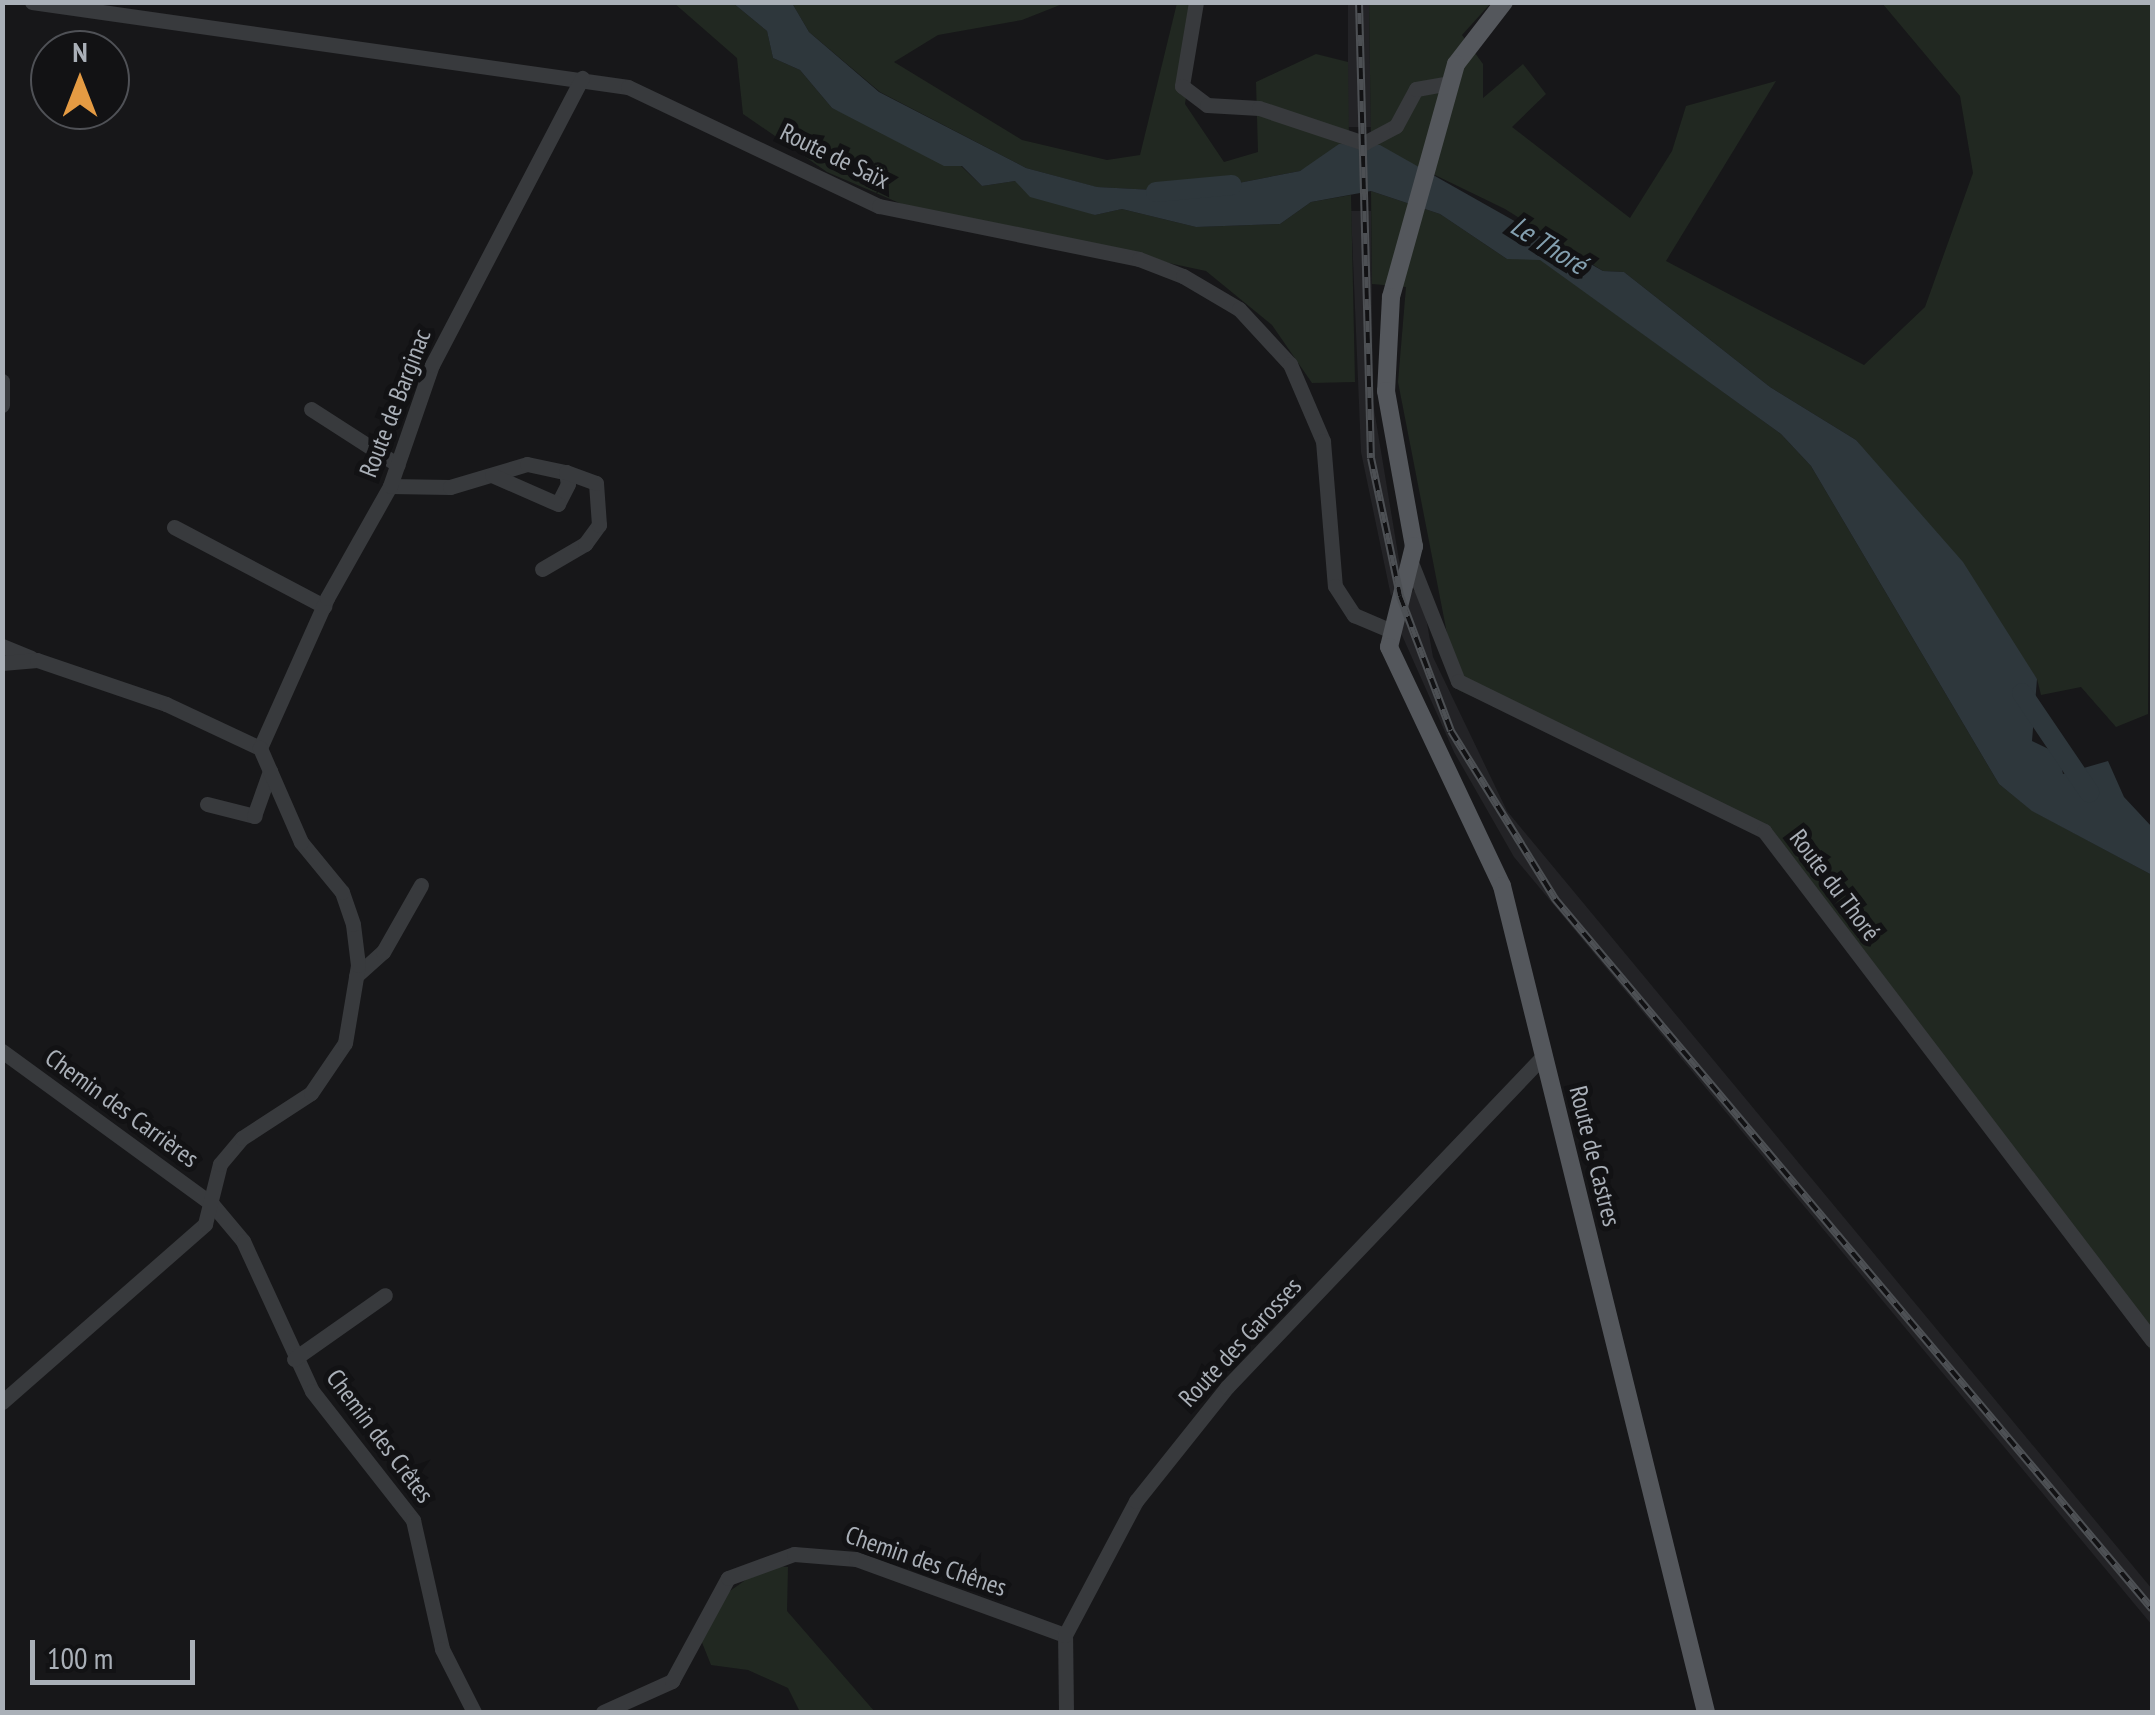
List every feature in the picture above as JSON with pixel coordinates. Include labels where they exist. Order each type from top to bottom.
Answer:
[{"type":"main road","points":[[1388,630],[1412,565],[1385,356],[1407,230],[1450,83],[1504,2]]},
{"type":"main road","name":"Route de Castres","points":[[1388,630],[1404,689],[1493,861],[1706,1712]]},
{"type":"street","name":"Route de Saïx","points":[[32,2],[582,78],[663,99],[879,206],[1139,259],[1220,295],[1276,345],[1306,394],[1329,474],[1335,586],[1354,615],[1388,630]]},
{"type":"street","points":[[1196,2],[1182,86],[1207,105],[1259,108],[1364,143],[1396,126],[1416,89],[1450,83]]},
{"type":"street","name":"Route de Barginac","points":[[260,748],[324,606],[390,486],[432,365],[582,78]]},
{"type":"street","points":[[2,382],[2,405]]},
{"type":"street","points":[[312,408],[398,465]]},
{"type":"street","points":[[390,486],[450,487],[527,464],[596,483],[598,525],[585,544],[542,569]]},
{"type":"street","points":[[492,475],[558,504],[566,472]]},
{"type":"street","points":[[174,527],[324,606]]},
{"type":"street","name":"Route du Thoré","points":[[1412,565],[1458,680],[1764,831],[2152,1340]]},
{"type":"street","points":[[2,646],[166,704],[260,748],[301,842],[342,892],[356,976],[345,1043],[312,1093],[242,1138],[220,1164],[205,1224],[2,1402]]},
{"type":"street","points":[[2,663],[36,660]]},
{"type":"street","points":[[207,804],[254,816],[270,771]]},
{"type":"street","points":[[356,976],[383,952],[422,885]]},
{"type":"street","name":"Chemin des Carrières","points":[[2,1051],[212,1204]]},
{"type":"street","name":"Route des Garosses","points":[[1066,1712],[1065,1635],[1136,1500],[1228,1387],[1544,1055]]},
{"type":"street","name":"Chemin des Crêtes","points":[[212,1204],[243,1241],[294,1359],[413,1520],[442,1649],[474,1712]]},
{"type":"street","points":[[294,1359],[385,1295]]},
{"type":"street","name":"Chemin des Chênes","points":[[603,1712],[672,1681],[728,1578],[794,1554],[856,1558],[1065,1635]]},
{"type":"shaded area","points":[[674,3],[733,3],[767,31],[773,58],[800,70],[832,108],[961,166],[982,186],[1015,181],[1095,215],[1122,209],[1196,227],[1280,224],[1311,202],[1351,195],[1355,382],[1312,383],[1272,325],[1206,271],[911,208],[827,172],[743,114],[737,58]]},
{"type":"shaded area","points":[[792,3],[1065,3],[1022,20],[938,35],[894,62],[1022,140],[1107,160],[1140,155],[1177,3],[1200,3],[1185,104],[1224,162],[1258,152],[1256,82],[1316,54],[1348,62],[1349,144],[1300,171],[1192,192],[1096,187],[1026,168],[880,92],[809,32]]},
{"type":"shaded area","points":[[1348,3],[1369,3],[1371,127],[1348,127]]},
{"type":"shaded area","points":[[1369,3],[1491,3],[1462,35],[1483,64],[1483,98],[1523,64],[1546,94],[1512,127],[1630,218],[1672,151],[1686,106],[1776,81],[1666,261],[1864,365],[1925,307],[1973,173],[1960,96],[1882,3],[2152,3],[2148,714],[2116,727],[2081,687],[2041,695],[2037,679],[1856,440],[1770,387],[1624,272],[1603,271],[1505,209],[1371,144]]},
{"type":"shaded area","points":[[1371,191],[1440,214],[1507,259],[1540,259],[1781,434],[1811,466],[1999,784],[2033,811],[2152,875],[2152,1352],[1772,842],[1747,819],[1458,690],[1398,382],[1406,287],[1372,284]]},
{"type":"shaded area","points":[[1351,211],[1371,211],[1373,403],[1402,578],[1391,596],[1361,452]]},
{"type":"shaded area","points":[[1413,590],[1422,595],[1433,657],[1507,811],[2152,1589],[2152,1625],[1514,857],[1454,752],[1397,624]]},
{"type":"shaded area","points":[[767,1565],[788,1567],[787,1611],[875,1712],[800,1712],[788,1688],[748,1670],[711,1665],[701,1640],[720,1598]]},
{"type":"water","points":[[733,3],[792,3],[809,32],[879,92],[1026,168],[1097,187],[1192,192],[1300,171],[1339,144],[1380,145],[1603,271],[1624,272],[1770,387],[1856,440],[1963,562],[2037,679],[2032,741],[2059,754],[2063,774],[2108,761],[2124,797],[2152,827],[2152,875],[2032,811],[1999,784],[1811,466],[1781,434],[1540,260],[1507,259],[1440,214],[1371,191],[1311,202],[1280,224],[1196,227],[1122,209],[1095,215],[1030,197],[1015,181],[982,186],[962,166],[944,166],[832,108],[800,70],[773,58],[767,31]]},
{"type":"waterway","name":"Le Thoré","points":[[1156,192],[1232,185]]},
{"type":"waterway","name":"Le Thoré","points":[[2022,693],[2089,792]]},
{"type":"railway","points":[[1359,2],[1371,458],[1400,596],[1451,731],[1555,899],[2152,1609]]}]
